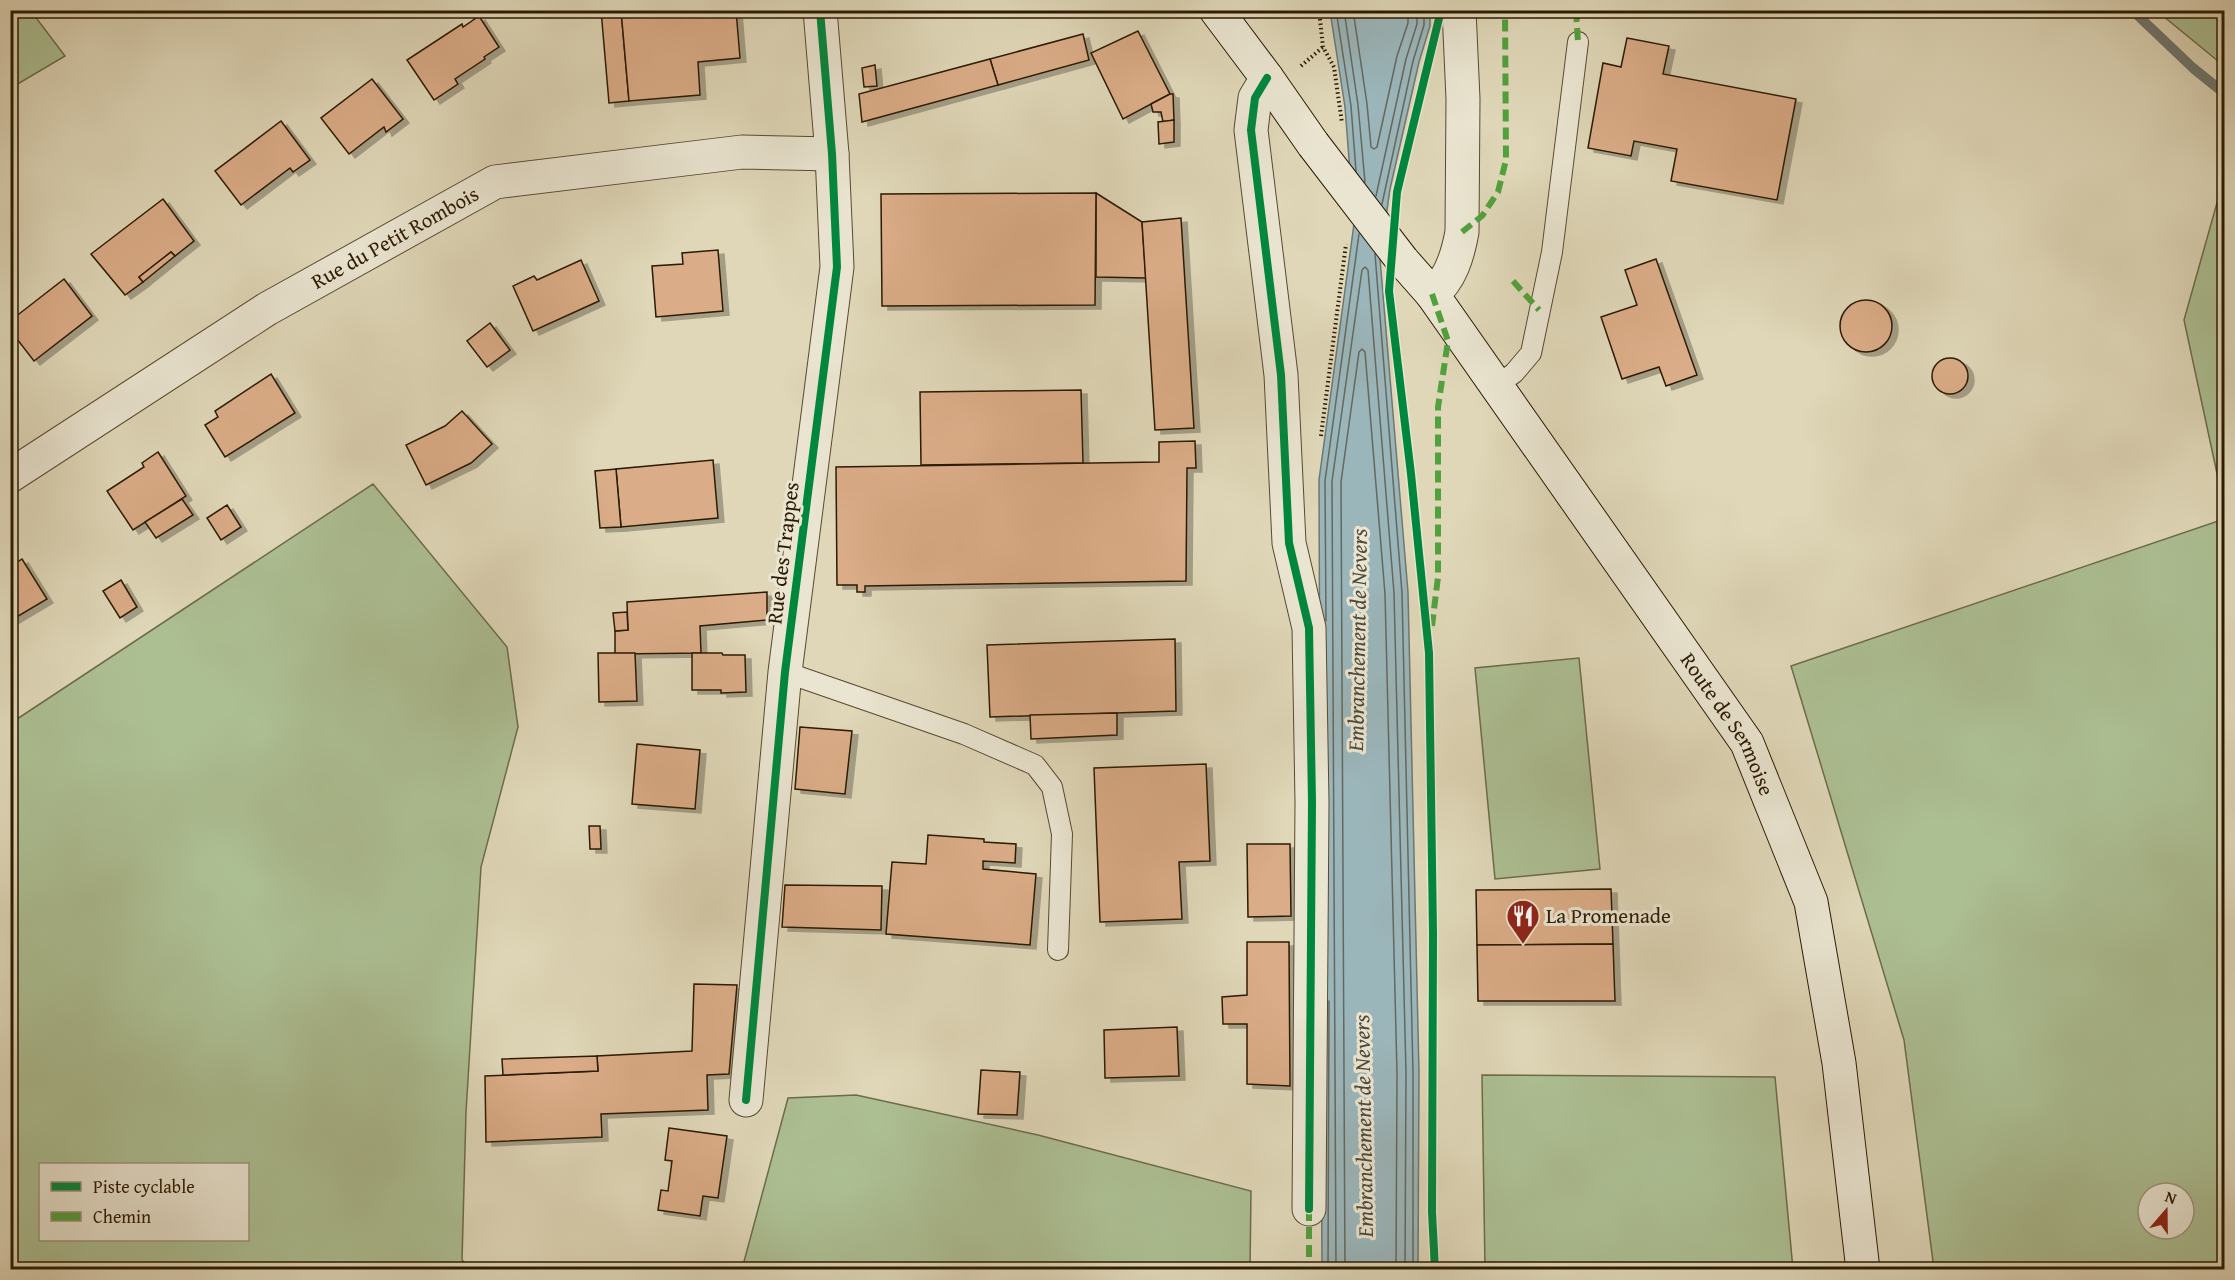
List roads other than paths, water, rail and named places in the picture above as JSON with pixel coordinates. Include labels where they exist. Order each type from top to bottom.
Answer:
[{"type":"street","name":"Rue des Trappes","points":[[746,1100],[785,672],[837,267],[832,154],[820,10]]},
{"type":"street","points":[[1216,10],[1267,78],[1255,98],[1251,130],[1281,375],[1289,543],[1309,628],[1312,802],[1308,1209]]},
{"type":"street","points":[[1432,294],[1442,286],[1450,270],[1458,253],[1462,232],[1459,10]]},
{"type":"street","name":"Route de Sermoise","points":[[1267,78],[1312,144],[1402,260],[1432,294],[1747,743],[1811,902],[1839,1063],[1863,1269]]},
{"type":"street","name":"Rue du Petit Rombois","points":[[10,476],[267,309],[495,182],[742,152],[832,154]]},
{"type":"lane","points":[[1496,386],[1514,373],[1531,353],[1552,252],[1578,42]]},
{"type":"lane","points":[[785,672],[964,734],[1035,765],[1052,787],[1062,834],[1058,950]]},
{"type":"water","name":"Embranchement de Nevers","points":[[1330,11],[1430,11],[1430,26],[1419,62],[1390,189],[1380,259],[1408,592],[1419,1073],[1418,1269],[1322,1270],[1319,480],[1354,224],[1345,107]]},
{"type":"waterway","points":[[2132,10],[2193,68],[2224,93]]},
{"type":"place","name":"La Promenade","points":[[1523,945]]}]
